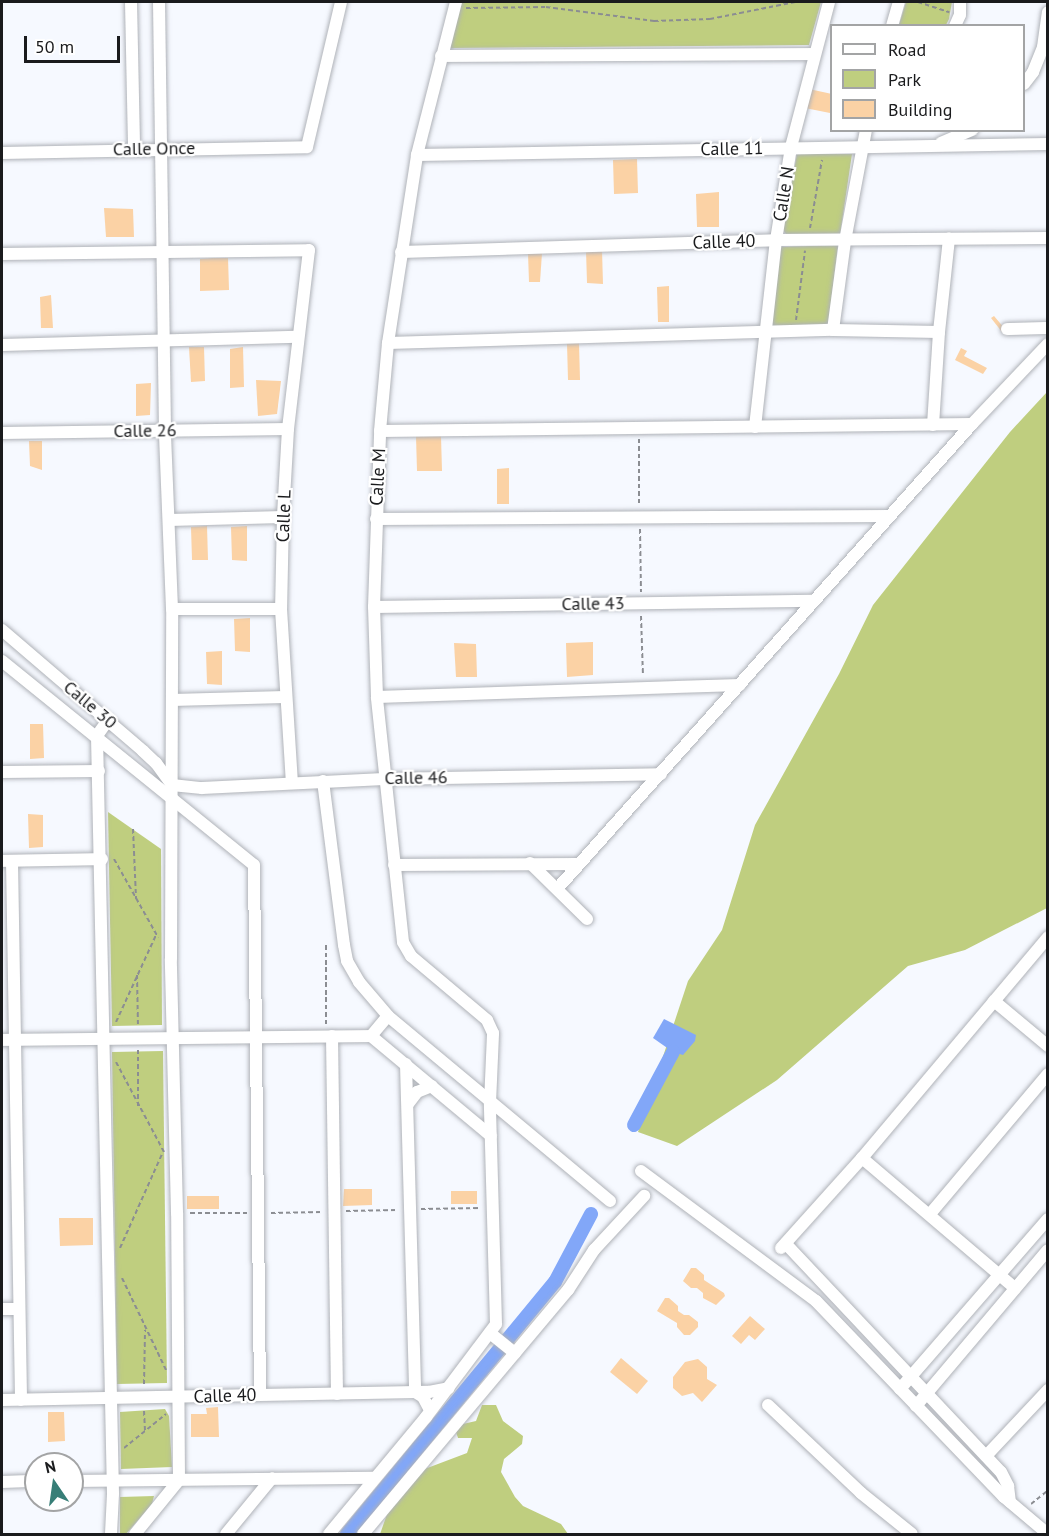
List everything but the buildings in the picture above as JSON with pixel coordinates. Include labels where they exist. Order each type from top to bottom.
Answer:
[{"type":"street","points":[[131,2],[134,149]]},
{"type":"street","points":[[135,1534],[179,1480],[171,959],[172,609],[165,431],[159,2]]},
{"type":"street","name":"Calle Once","points":[[2,153],[307,147],[341,2]]},
{"type":"street","name":"Calle N","points":[[755,427],[776,240],[791,147],[813,54],[829,2]]},
{"type":"street","points":[[893,24],[899,2]]},
{"type":"street","points":[[957,20],[960,2]]},
{"type":"street","name":"Calle M","points":[[455,5],[417,155],[388,343],[380,431],[374,608],[377,697],[402,936],[411,956],[491,1026],[490,1103]]},
{"type":"street","points":[[1025,82],[1033,72],[1042,47],[1047,12]]},
{"type":"street","points":[[441,56],[813,54]]},
{"type":"street","points":[[833,330],[845,241],[865,132]]},
{"type":"street","points":[[928,147],[967,132]]},
{"type":"street","name":"Calle 11","points":[[417,155],[1047,144]]},
{"type":"street","name":"Calle 40","points":[[401,252],[776,240],[1047,238]]},
{"type":"street","points":[[933,425],[939,332],[949,239]]},
{"type":"street","name":"Calle L","points":[[163,253],[309,250],[288,429],[283,517],[281,609],[292,783]]},
{"type":"street","points":[[2,254],[163,253]]},
{"type":"street","points":[[1007,329],[1047,328]]},
{"type":"street","points":[[388,343],[833,330],[939,332]]},
{"type":"street","points":[[2,345],[297,337]]},
{"type":"street","points":[[557,889],[972,424],[1047,344]]},
{"type":"street","points":[[380,431],[972,424]]},
{"type":"street","name":"Calle 26","points":[[2,433],[288,429]]},
{"type":"street","points":[[376,519],[890,516]]},
{"type":"street","points":[[169,520],[283,517]]},
{"type":"street","name":"Calle 43","points":[[374,608],[813,601]]},
{"type":"street","points":[[172,609],[281,609]]},
{"type":"street","name":"Calle 30","points":[[2,630],[156,763],[171,791]]},
{"type":"street","points":[[2,661],[171,791],[254,865],[260,1395]]},
{"type":"street","points":[[377,697],[740,685]]},
{"type":"street","points":[[172,700],[285,698]]},
{"type":"street","points":[[108,720],[97,736],[108,859],[105,1040],[113,1481],[111,1534]]},
{"type":"street","points":[[2,772],[99,771]]},
{"type":"street","name":"Calle 46","points":[[171,791],[384,778],[662,774]]},
{"type":"street","points":[[323,781],[347,961],[370,996],[388,1016],[610,1201]]},
{"type":"street","points":[[21,1400],[10,1131],[7,861],[108,859]]},
{"type":"street","points":[[530,863],[586,919]]},
{"type":"street","points":[[394,865],[578,864]]},
{"type":"street","points":[[1010,1502],[1008,1486],[1001,1472],[912,1376],[784,1246],[862,1158],[1047,937]]},
{"type":"street","points":[[994,1001],[1047,1046]]},
{"type":"street","points":[[371,1036],[388,1016]]},
{"type":"street","points":[[329,1036],[335,1212],[337,1394]]},
{"type":"street","points":[[8,1040],[371,1036],[491,1136]]},
{"type":"street","points":[[406,1064],[416,1392],[423,1397],[430,1410]]},
{"type":"street","points":[[930,1215],[1047,1074]]},
{"type":"street","points":[[408,1104],[417,1092],[432,1086]]},
{"type":"street","points":[[490,1103],[496,1324],[502,1343]]},
{"type":"street","points":[[862,1158],[1015,1288]]},
{"type":"street","points":[[641,1171],[816,1300],[1010,1502],[1047,1534]]},
{"type":"street","points":[[328,1534],[449,1388],[568,1290],[594,1250],[644,1196]]},
{"type":"street","points":[[900,1389],[1047,1219]]},
{"type":"street","points":[[916,1406],[1047,1250]]},
{"type":"street","points":[[2,1309],[18,1309]]},
{"type":"street","points":[[363,1534],[502,1343]]},
{"type":"street","name":"Calle 40","points":[[2,1400],[416,1392],[449,1388]]},
{"type":"street","points":[[986,1456],[1047,1390]]},
{"type":"street","points":[[768,1405],[861,1492],[912,1534]]},
{"type":"street","points":[[226,1534],[272,1478]]},
{"type":"street","points":[[84,1481],[375,1478]]},
{"type":"street","points":[[2,1482],[24,1481]]},
{"type":"path","points":[[455,5],[546,7],[654,21],[710,19],[795,2]]},
{"type":"path","points":[[918,2],[957,20]]},
{"type":"path","points":[[638,428],[643,688]]},
{"type":"path","points":[[133,830],[136,899]]},
{"type":"path","points":[[108,859],[136,899],[171,959]]},
{"type":"path","points":[[115,1024],[156,934]]},
{"type":"path","points":[[326,945],[329,1036]]},
{"type":"path","points":[[112,1054],[163,1152]]},
{"type":"path","points":[[163,1152],[168,1152]]},
{"type":"path","points":[[120,1248],[163,1152]]},
{"type":"path","points":[[268,1213],[493,1208]]},
{"type":"path","points":[[186,1213],[250,1213]]},
{"type":"path","points":[[120,1274],[166,1371]]},
{"type":"path","points":[[145,1330],[145,1430]]},
{"type":"path","points":[[119,1452],[171,1411]]},
{"type":"path","points":[[1021,1512],[1047,1490]]},
{"type":"green space","points":[[461,2],[821,2],[809,45],[449,48]]},
{"type":"green space","points":[[906,2],[952,2],[946,24],[899,24]]},
{"type":"green space","points":[[797,154],[852,154],[840,235],[787,235],[783,230]]},
{"type":"green space","points":[[838,245],[828,327],[770,326],[780,247]]},
{"type":"green space","points":[[1047,392],[1047,908],[965,950],[908,966],[777,1080],[677,1146],[638,1132],[688,981],[722,930],[755,825],[839,674],[873,605],[1010,432]]},
{"type":"green space","points":[[108,812],[161,849],[162,1025],[112,1026]]},
{"type":"green space","points":[[163,1051],[167,1383],[117,1384],[112,1052]]},
{"type":"green space","points":[[482,1405],[496,1405],[503,1421],[523,1436],[522,1444],[504,1459],[501,1472],[515,1497],[523,1506],[561,1524],[568,1534],[380,1534],[391,1503],[385,1484],[467,1453],[472,1438],[458,1438],[454,1426],[476,1421]]},
{"type":"green space","points":[[165,1409],[169,1416],[172,1467],[121,1469],[120,1412]]},
{"type":"green space","points":[[154,1496],[152,1504],[126,1534],[120,1534],[120,1497]]},
{"type":"water","points":[[664,1019],[696,1035],[695,1041],[683,1055],[673,1052],[653,1038]]},
{"type":"waterway","points":[[634,1125],[673,1052]]},
{"type":"waterway","points":[[347,1534],[555,1282],[591,1214]]}]
